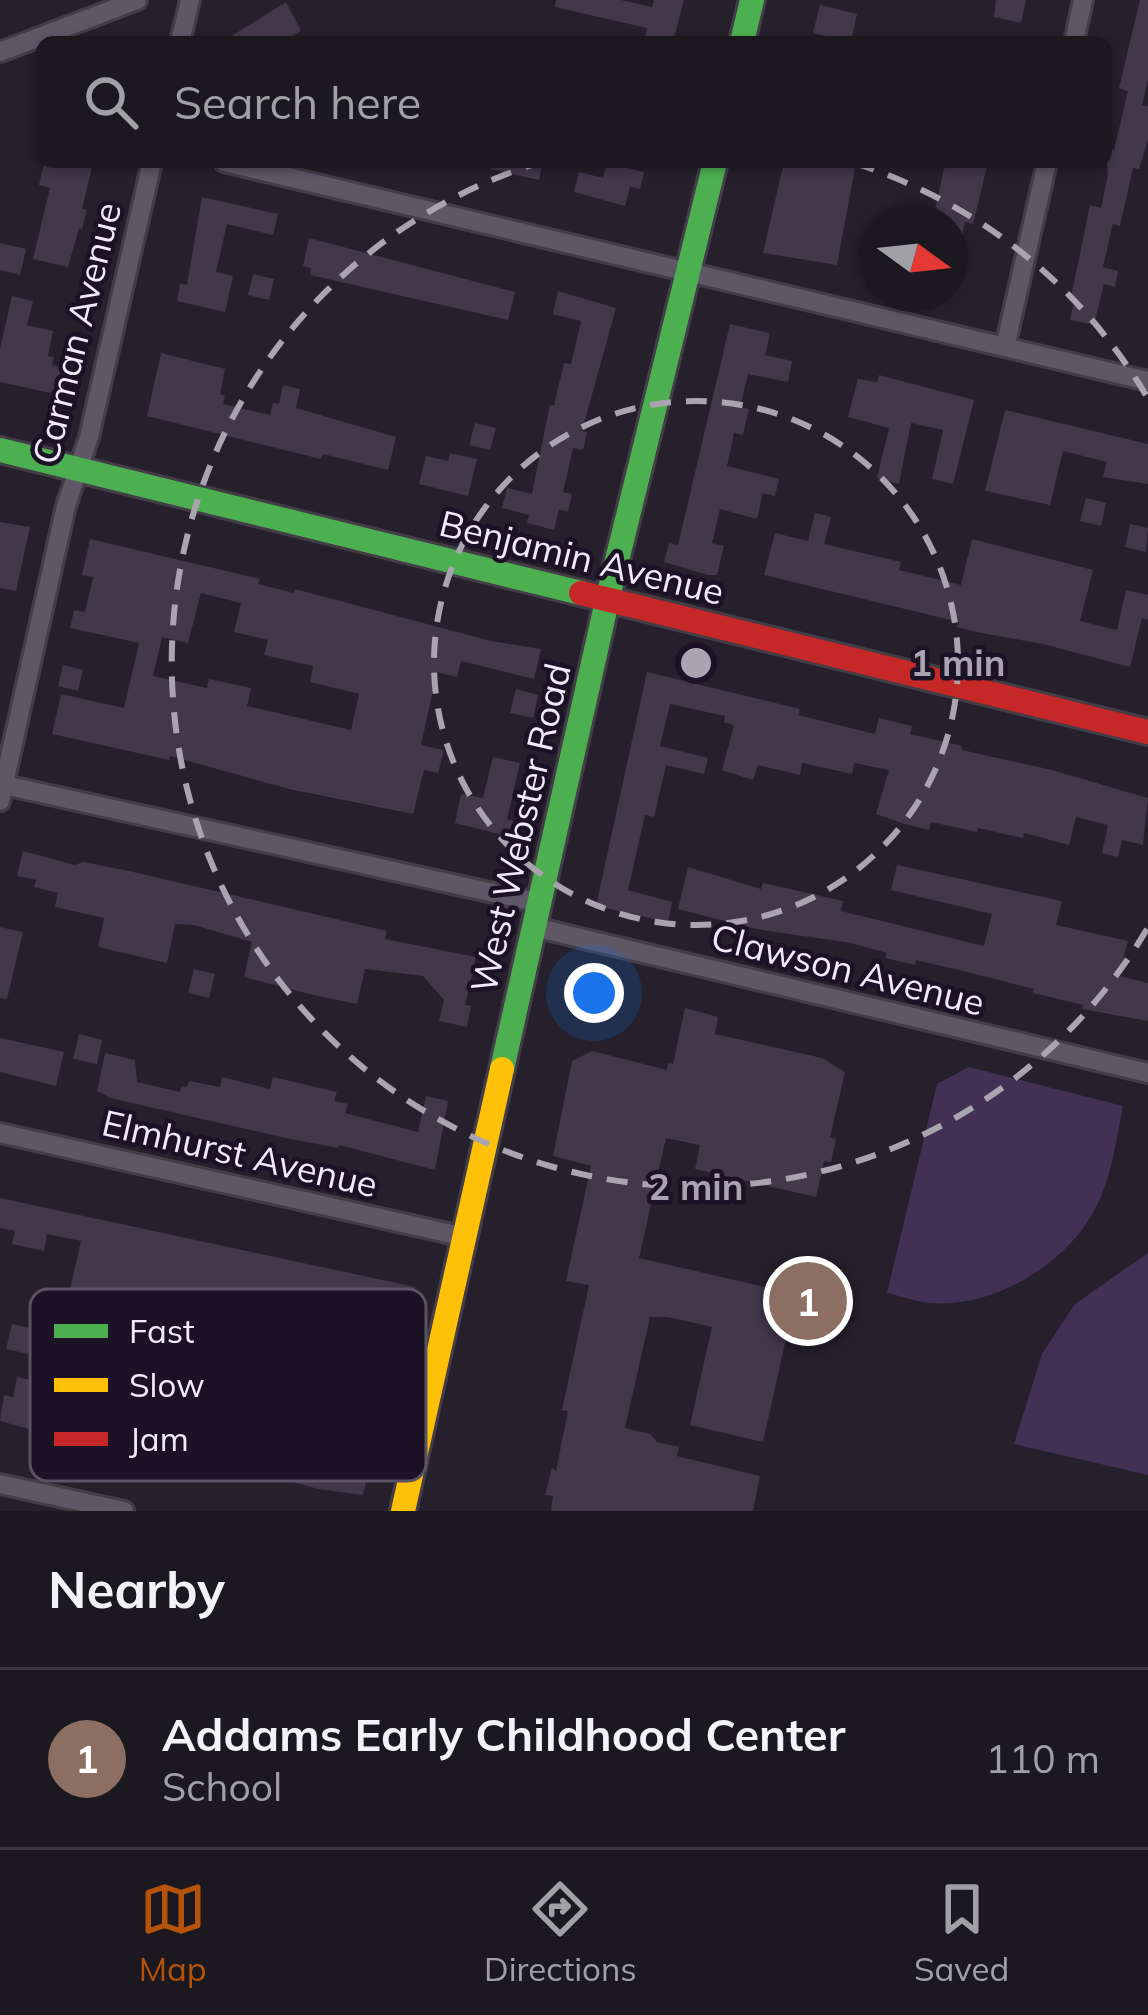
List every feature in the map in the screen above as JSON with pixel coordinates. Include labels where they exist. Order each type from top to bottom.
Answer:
[{"type":"street","points":[[42,36],[136,0]]},
{"type":"street","points":[[181,36],[190,0]]},
{"type":"street","points":[[743,36],[752,0]]},
{"type":"street","points":[[1074,36],[1083,0]]},
{"type":"street","points":[[0,52],[36,38]]},
{"type":"street","name":"Carman Avenue","points":[[1,790],[151,168]]},
{"type":"street","points":[[249,168],[1148,382]]},
{"type":"street","name":"West Webster Road","points":[[426,1409],[608,601],[714,168]]},
{"type":"street","points":[[1005,347],[1045,168]]},
{"type":"street","name":"Benjamin Avenue","points":[[0,450],[1148,732]]},
{"type":"street","name":"Clawson Avenue","points":[[1,790],[537,915],[1148,1073]]},
{"type":"street","name":"Elmhurst Avenue","points":[[0,1133],[465,1237]]},
{"type":"street","name":"West Webster Road","points":[[403,1511],[410,1481]]},
{"type":"street","points":[[0,1484],[124,1511]]},
{"type":"shaded area","points":[[969,1067],[1123,1106],[1104,1188],[1093,1213],[1064,1250],[1002,1290],[955,1303],[887,1293],[937,1084]]},
{"type":"shaded area","points":[[1148,1253],[1148,1475],[1014,1444],[1042,1354],[1075,1304]]},
{"type":"building","points":[[556,0],[621,0],[652,7],[654,0],[684,0],[675,36],[645,36],[647,28],[555,7]]},
{"type":"building","points":[[996,0],[1026,0],[1021,23],[994,17]]},
{"type":"building","points":[[1140,0],[1148,0],[1148,79],[1142,105],[1148,106],[1148,140],[1139,169],[1133,168],[1120,226],[1113,224],[1103,267],[1118,271],[1115,287],[1104,284],[1094,325],[1070,320],[1075,298],[1071,297],[1090,205],[1101,208],[1107,168],[1112,168],[1112,150],[1128,91],[1119,88]]},
{"type":"building","points":[[286,2],[301,31],[292,36],[232,36]]},
{"type":"building","points":[[820,5],[857,14],[852,36],[813,33]]},
{"type":"building","points":[[43,168],[92,168],[82,209],[87,210],[68,267],[33,259],[50,188],[39,185]]},
{"type":"building","points":[[491,168],[542,168],[539,180]]},
{"type":"building","points":[[606,168],[644,172],[640,189],[630,187],[625,206],[574,192],[579,172],[603,178]]},
{"type":"building","points":[[783,168],[855,168],[837,265],[763,253]]},
{"type":"building","points":[[944,168],[987,168],[973,224],[968,223],[968,204],[936,204]]},
{"type":"building","points":[[202,197],[278,214],[273,235],[227,224],[216,272],[233,276],[225,312],[177,301],[180,283],[187,285]]},
{"type":"building","points":[[309,238],[515,292],[508,320],[310,275],[311,268],[303,266]]},
{"type":"building","points":[[0,243],[26,249],[20,275],[0,270]]},
{"type":"building","points":[[253,274],[274,279],[269,300],[248,295]]},
{"type":"building","points":[[558,291],[616,308],[582,431],[587,432],[583,450],[573,448],[563,492],[572,494],[568,512],[559,509],[554,530],[527,523],[529,515],[502,508],[507,488],[532,494],[550,405],[554,405],[564,363],[571,364],[581,321],[553,314]]},
{"type":"building","points":[[12,296],[33,301],[27,325],[53,331],[48,356],[54,357],[52,365],[62,368],[55,394],[0,382],[0,348]]},
{"type":"building","points":[[730,324],[770,333],[765,355],[792,361],[788,382],[748,374],[740,407],[749,409],[743,435],[734,433],[727,466],[779,479],[775,496],[763,493],[757,519],[720,509],[712,543],[724,546],[717,575],[708,575],[664,562],[669,543],[678,545]]},
{"type":"building","points":[[161,353],[225,369],[223,404],[270,415],[273,403],[279,404],[283,385],[300,389],[296,408],[396,437],[388,470],[323,454],[321,459],[147,416]]},
{"type":"building","points":[[879,375],[974,400],[953,484],[932,479],[943,430],[911,423],[899,484],[877,478],[889,428],[848,417],[858,379],[877,382]]},
{"type":"building","points":[[1005,410],[1148,444],[1148,484],[1103,477],[1107,462],[1063,451],[1050,505],[985,491]]},
{"type":"building","points":[[475,423],[496,428],[490,450],[469,445]]},
{"type":"building","points":[[450,453],[477,459],[468,496],[419,484],[426,456],[448,461]]},
{"type":"building","points":[[1086,498],[1106,503],[1101,526],[1080,521]]},
{"type":"building","points":[[815,513],[831,517],[824,544],[901,562],[899,570],[961,585],[972,539],[1093,570],[1080,621],[1117,630],[1126,590],[1148,595],[1148,620],[1142,618],[1130,667],[764,575],[775,533],[808,541]]},
{"type":"building","points":[[0,522],[30,527],[16,591],[0,588]]},
{"type":"building","points":[[1130,524],[1148,528],[1146,552],[1125,547]]},
{"type":"building","points":[[90,539],[260,579],[258,584],[294,593],[295,589],[491,641],[541,649],[534,679],[461,661],[457,677],[437,672],[421,745],[444,750],[438,773],[424,770],[413,814],[289,789],[170,756],[169,760],[52,734],[61,694],[124,708],[139,643],[70,628],[74,610],[85,612],[93,577],[82,575]],"holes":[[[201,593],[241,603],[234,632],[268,640],[264,655],[313,666],[310,682],[359,694],[351,730],[247,706],[251,688],[209,679],[207,688],[153,676],[162,637],[188,643]]]},
{"type":"building","points":[[63,665],[83,670],[78,691],[58,686]]},
{"type":"building","points":[[647,672],[800,709],[798,715],[875,734],[879,718],[912,726],[910,734],[962,746],[962,750],[1148,798],[1143,845],[1122,840],[1118,857],[1102,853],[1108,825],[1076,817],[1069,845],[1024,833],[1023,838],[931,822],[929,830],[904,824],[876,814],[889,770],[854,763],[852,774],[802,763],[800,775],[758,765],[753,780],[722,770],[734,725],[724,722],[725,716],[670,704],[660,746],[708,758],[704,774],[666,765],[654,817],[645,815],[628,890],[672,902],[668,922],[596,906]]},
{"type":"building","points":[[516,689],[538,695],[533,718],[510,713]]},
{"type":"building","points":[[493,757],[520,763],[507,819],[514,821],[511,837],[455,823],[461,794],[483,798]]},
{"type":"building","points":[[23,851],[340,920],[387,931],[385,939],[476,957],[465,1005],[471,1006],[467,1027],[439,1021],[444,1000],[423,976],[365,969],[357,1004],[313,995],[244,977],[252,942],[194,925],[175,924],[167,963],[98,947],[104,918],[55,907],[58,893],[34,887],[36,880],[17,876]]},
{"type":"building","points":[[897,865],[1062,901],[1056,925],[1128,941],[1119,976],[1148,983],[1148,1021],[1082,1009],[1083,1005],[1033,993],[1034,989],[963,971],[885,958],[887,953],[851,943],[756,929],[678,909],[688,867],[761,889],[763,883],[843,901],[841,911],[984,946],[992,914],[891,890]]},
{"type":"building","points":[[0,927],[23,932],[7,999],[0,998]]},
{"type":"building","points":[[194,969],[215,974],[209,998],[188,993]]},
{"type":"building","points":[[685,1008],[718,1017],[715,1034],[822,1058],[845,1072],[830,1137],[836,1139],[831,1162],[824,1161],[816,1197],[695,1169],[700,1145],[666,1138],[639,1258],[796,1294],[763,1442],[690,1425],[712,1327],[668,1317],[650,1317],[625,1428],[679,1447],[677,1456],[760,1476],[753,1511],[551,1511],[553,1496],[545,1495],[552,1468],[556,1471],[568,1411],[562,1410],[589,1285],[566,1281],[591,1166],[553,1156],[572,1061],[592,1051],[667,1070],[668,1063],[673,1064]]},
{"type":"building","points":[[79,1034],[102,1040],[97,1064],[73,1059]]},
{"type":"building","points":[[0,1038],[64,1052],[56,1086],[0,1072]]},
{"type":"building","points":[[105,1053],[135,1060],[137,1082],[180,1092],[189,1081],[220,1087],[222,1077],[270,1089],[273,1077],[337,1092],[334,1101],[348,1104],[345,1113],[418,1132],[426,1096],[448,1101],[435,1170],[339,1145],[290,1139],[110,1098],[97,1091]]},
{"type":"building","points":[[0,1198],[415,1287],[70,1289],[81,1241],[47,1234],[44,1251],[12,1244],[15,1231],[0,1228]]},
{"type":"building","points":[[12,1324],[30,1328],[28,1354],[6,1349]]},
{"type":"building","points":[[17,1377],[30,1380],[30,1429],[0,1421],[4,1395],[13,1397]]},
{"type":"building","points":[[289,1481],[366,1481],[363,1495]]},
{"type":"traffic: fast","points":[[743,36],[752,0]]},
{"type":"traffic: fast","points":[[502,1069],[607,601],[714,168]]},
{"type":"traffic: fast","points":[[0,450],[581,593]]},
{"type":"traffic: slow","points":[[426,1408],[502,1069]]},
{"type":"traffic: slow","points":[[403,1511],[410,1481]]},
{"type":"traffic: jam","points":[[581,593],[1148,732]]},
{"type":"place","name":"Addams Early Childhood Center","points":[[808,1301]]}]
